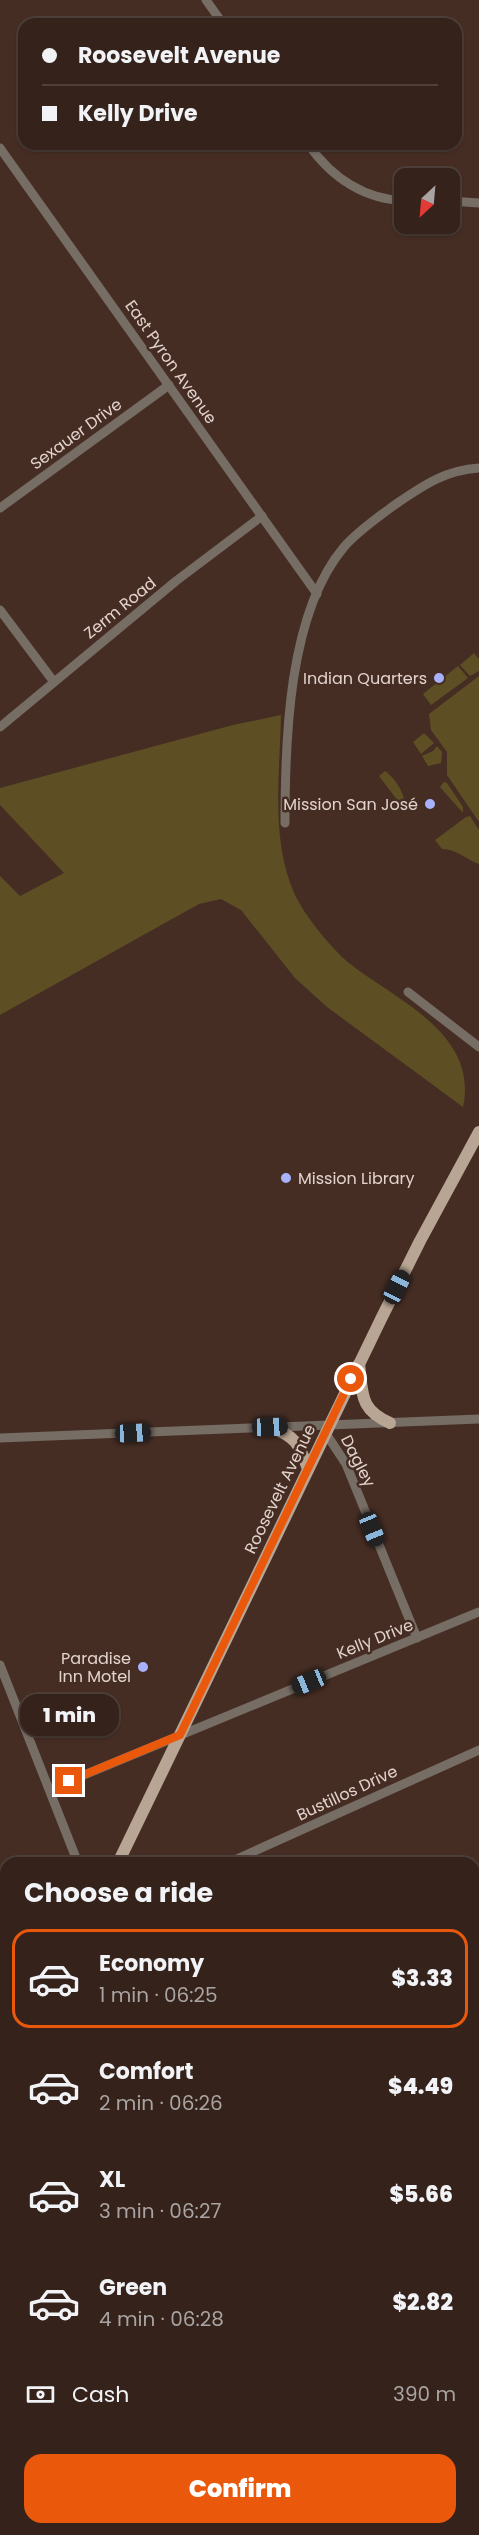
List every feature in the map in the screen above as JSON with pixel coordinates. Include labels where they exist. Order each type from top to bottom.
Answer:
[{"type":"main road","name":"Roosevelt Avenue","points":[[121,1857],[359,1364],[420,1241],[479,1132]]},
{"type":"main road","points":[[359,1364],[365,1404],[377,1417],[390,1423]]},
{"type":"main road","points":[[270,1427],[292,1437],[302,1451],[308,1468]]},
{"type":"street","points":[[206,0],[219,18]]},
{"type":"street","name":"East Pyron Avenue","points":[[0,147],[317,594]]},
{"type":"street","points":[[313,150],[331,172],[355,188],[394,200]]},
{"type":"street","points":[[460,202],[479,203]]},
{"type":"street","name":"Sexauer Drive","points":[[0,508],[169,385]]},
{"type":"street","points":[[285,823],[288,718],[292,681],[317,594],[343,549],[371,523],[432,480],[454,471],[479,468]]},
{"type":"street","name":"Zerm Road","points":[[0,727],[176,581],[262,516]]},
{"type":"street","points":[[0,610],[54,682]]},
{"type":"street","points":[[408,992],[479,1047]]},
{"type":"street","points":[[0,1438],[270,1427],[327,1429],[390,1423],[479,1419]]},
{"type":"street","name":"Dagley","points":[[327,1429],[346,1464],[417,1638]]},
{"type":"street","name":"Kelly Drive","points":[[50,1789],[479,1612]]},
{"type":"street","points":[[0,1665],[76,1857]]},
{"type":"street","name":"Bustillos Drive","points":[[241,1857],[479,1750]]},
{"type":"shaded area","points":[[474,653],[479,659],[479,671],[470,676],[460,665]]},
{"type":"shaded area","points":[[458,666],[468,678],[431,705],[423,694]]},
{"type":"shaded area","points":[[479,676],[479,822],[447,775],[447,752],[431,730],[429,714]]},
{"type":"shaded area","points":[[281,715],[278,783],[279,829],[287,874],[295,895],[312,922],[342,957],[409,1005],[446,1038],[458,1058],[465,1081],[463,1107],[327,1007],[295,978],[241,910],[221,899],[199,904],[0,1015],[0,876],[20,896],[64,873],[0,805],[0,788],[233,725]]},
{"type":"shaded area","points":[[424,733],[434,743],[421,754],[413,742]]},
{"type":"shaded area","points":[[437,746],[442,752],[441,763],[428,766],[422,756],[433,751]]},
{"type":"shaded area","points":[[385,771],[400,788],[404,799],[404,809],[379,776]]},
{"type":"shaded area","points":[[444,782],[463,807],[463,813],[440,787]]},
{"type":"shaded area","points":[[470,816],[479,830],[479,864],[457,852],[442,849],[435,840]]},
{"type":"place","name":"Indian Quarters","points":[[439,678]]},
{"type":"place","name":"Mission San José","points":[[430,804]]},
{"type":"place","name":"Mission Library","points":[[286,1178]]},
{"type":"place","name":"Paradise Inn Motel","points":[[143,1667]]},
{"type":"route","points":[[69,1781],[180,1735],[351,1379]]}]
